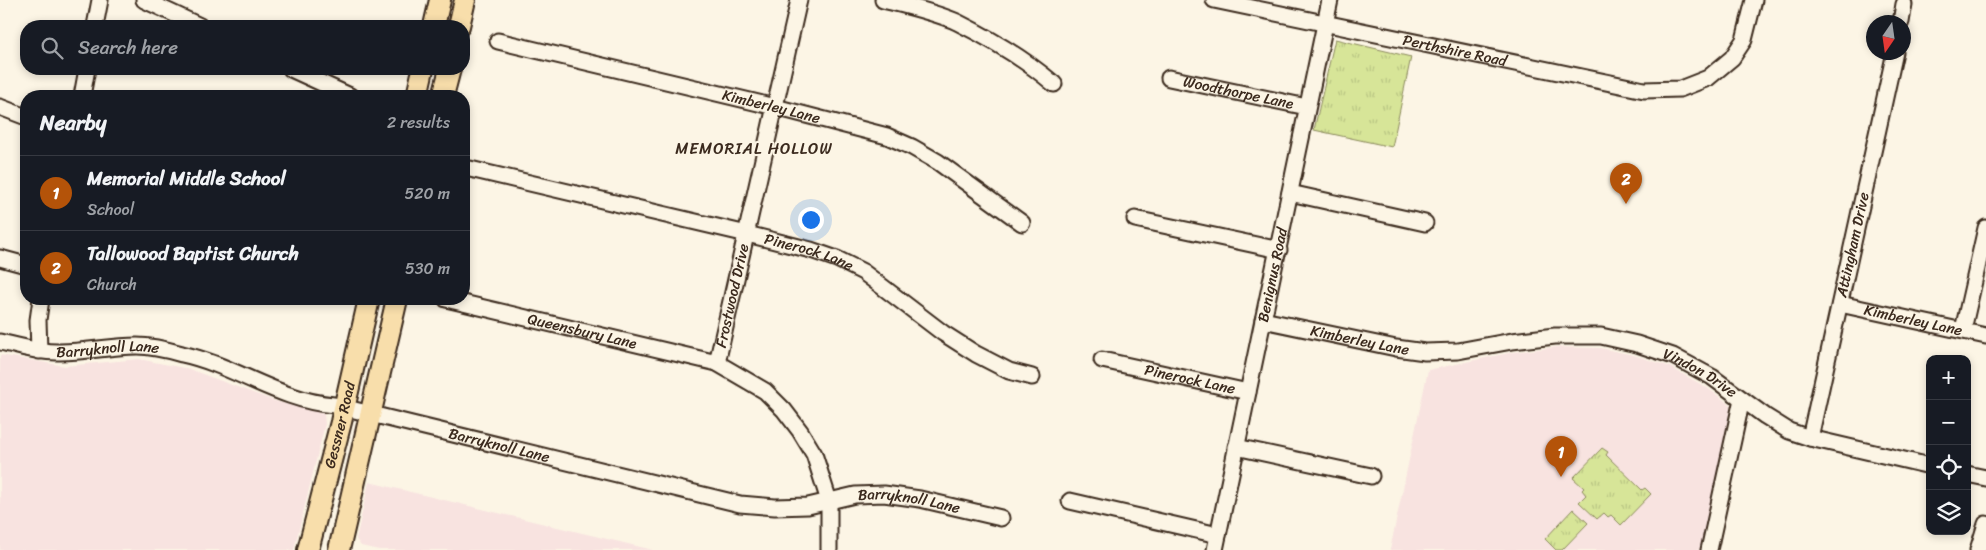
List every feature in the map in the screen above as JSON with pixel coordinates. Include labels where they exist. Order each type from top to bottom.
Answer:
[{"type":"main road","points":[[435,20],[440,0]]},
{"type":"main road","points":[[460,20],[465,0]]},
{"type":"main road","points":[[419,90],[422,75]]},
{"type":"main road","points":[[445,90],[449,75]]},
{"type":"main road","name":"Gessner Road","points":[[308,550],[341,422],[368,305]]},
{"type":"main road","name":"Gessner Road","points":[[339,550],[396,305]]},
{"type":"street","points":[[96,20],[100,0]]},
{"type":"street","points":[[144,0],[187,20]]},
{"type":"street","name":"Frostwood Drive","points":[[799,0],[717,363],[765,390],[784,410],[814,454],[829,502],[829,550]]},
{"type":"street","points":[[883,0],[955,22],[1028,63],[1054,84]]},
{"type":"street","name":"Perthshire Road","points":[[1214,0],[1644,90],[1680,89],[1708,78],[1732,58],[1744,40],[1754,0]]},
{"type":"street","name":"Benignus Road","points":[[1217,542],[1330,0]]},
{"type":"street","points":[[1902,15],[1904,4]]},
{"type":"street","name":"Kimberley Lane","points":[[498,41],[775,107],[887,136],[912,147],[938,162],[1022,223]]},
{"type":"street","name":"Attingham Drive","points":[[1810,438],[1893,60]]},
{"type":"street","points":[[83,90],[86,75]]},
{"type":"street","points":[[304,75],[337,90]]},
{"type":"street","name":"Woodthorpe Lane","points":[[1169,78],[1307,108]]},
{"type":"street","points":[[0,107],[20,115]]},
{"type":"street","name":"Pinerock Lane","points":[[470,169],[747,234],[811,250],[837,259],[863,272],[943,333],[976,354],[1009,371],[1032,377]]},
{"type":"street","points":[[1290,193],[1424,224]]},
{"type":"street","points":[[1135,218],[1278,250]]},
{"type":"street","points":[[1963,330],[1986,228]]},
{"type":"street","points":[[0,258],[20,263]]},
{"type":"street","name":"Kimberley Lane","points":[[1840,304],[1986,336]]},
{"type":"street","points":[[39,350],[38,320],[40,305]]},
{"type":"street","name":"Queensbury Lane","points":[[470,305],[717,363]]},
{"type":"street","name":"Kimberley Lane","points":[[1264,320],[1396,348],[1425,352],[1458,351]]},
{"type":"street","name":"Vindon Drive","points":[[1458,351],[1512,340],[1555,336],[1601,336],[1637,344],[1672,356],[1712,377],[1789,431],[1810,438],[1926,465]]},
{"type":"street","name":"Barryknoll Lane","points":[[0,342],[59,352],[139,346],[182,354],[220,366],[287,394],[324,404],[740,504],[775,507],[808,506],[855,495],[884,494],[920,499],[1001,518]]},
{"type":"street","name":"Pinerock Lane","points":[[1102,360],[1248,392]]},
{"type":"street","points":[[1709,550],[1742,399]]},
{"type":"street","points":[[1236,447],[1371,476]]},
{"type":"street","points":[[1971,475],[1986,478]]},
{"type":"street","points":[[1070,501],[1217,542]]},
{"type":"street","points":[[1978,550],[1986,524]]},
{"type":"shaded area","points":[[1556,347],[1600,348],[1634,355],[1668,366],[1706,387],[1731,405],[1701,550],[1390,550],[1428,370],[1513,352]]},
{"type":"shaded area","points":[[0,355],[65,366],[139,359],[189,369],[272,400],[324,414],[325,424],[294,550],[0,550]]},
{"type":"shaded area","points":[[369,482],[653,550],[379,550],[361,546],[356,539]]},
{"type":"green space","points":[[1335,39],[1411,57],[1392,147],[1314,130]]},
{"type":"green space","points":[[1602,448],[1608,452],[1606,455],[1642,490],[1645,488],[1651,494],[1621,525],[1611,515],[1608,517],[1604,513],[1597,519],[1579,502],[1586,495],[1582,490],[1584,488],[1573,478]]},
{"type":"green space","points":[[1573,509],[1588,523],[1562,550],[1556,550],[1545,539]]},
{"type":"place","name":"Tallowood Baptist Church","points":[[1626,204]]},
{"type":"place","name":"Memorial Middle School","points":[[1561,477]]},
{"type":"district","name":"MEMORIAL HOLLOW","points":[[754,148]]}]
